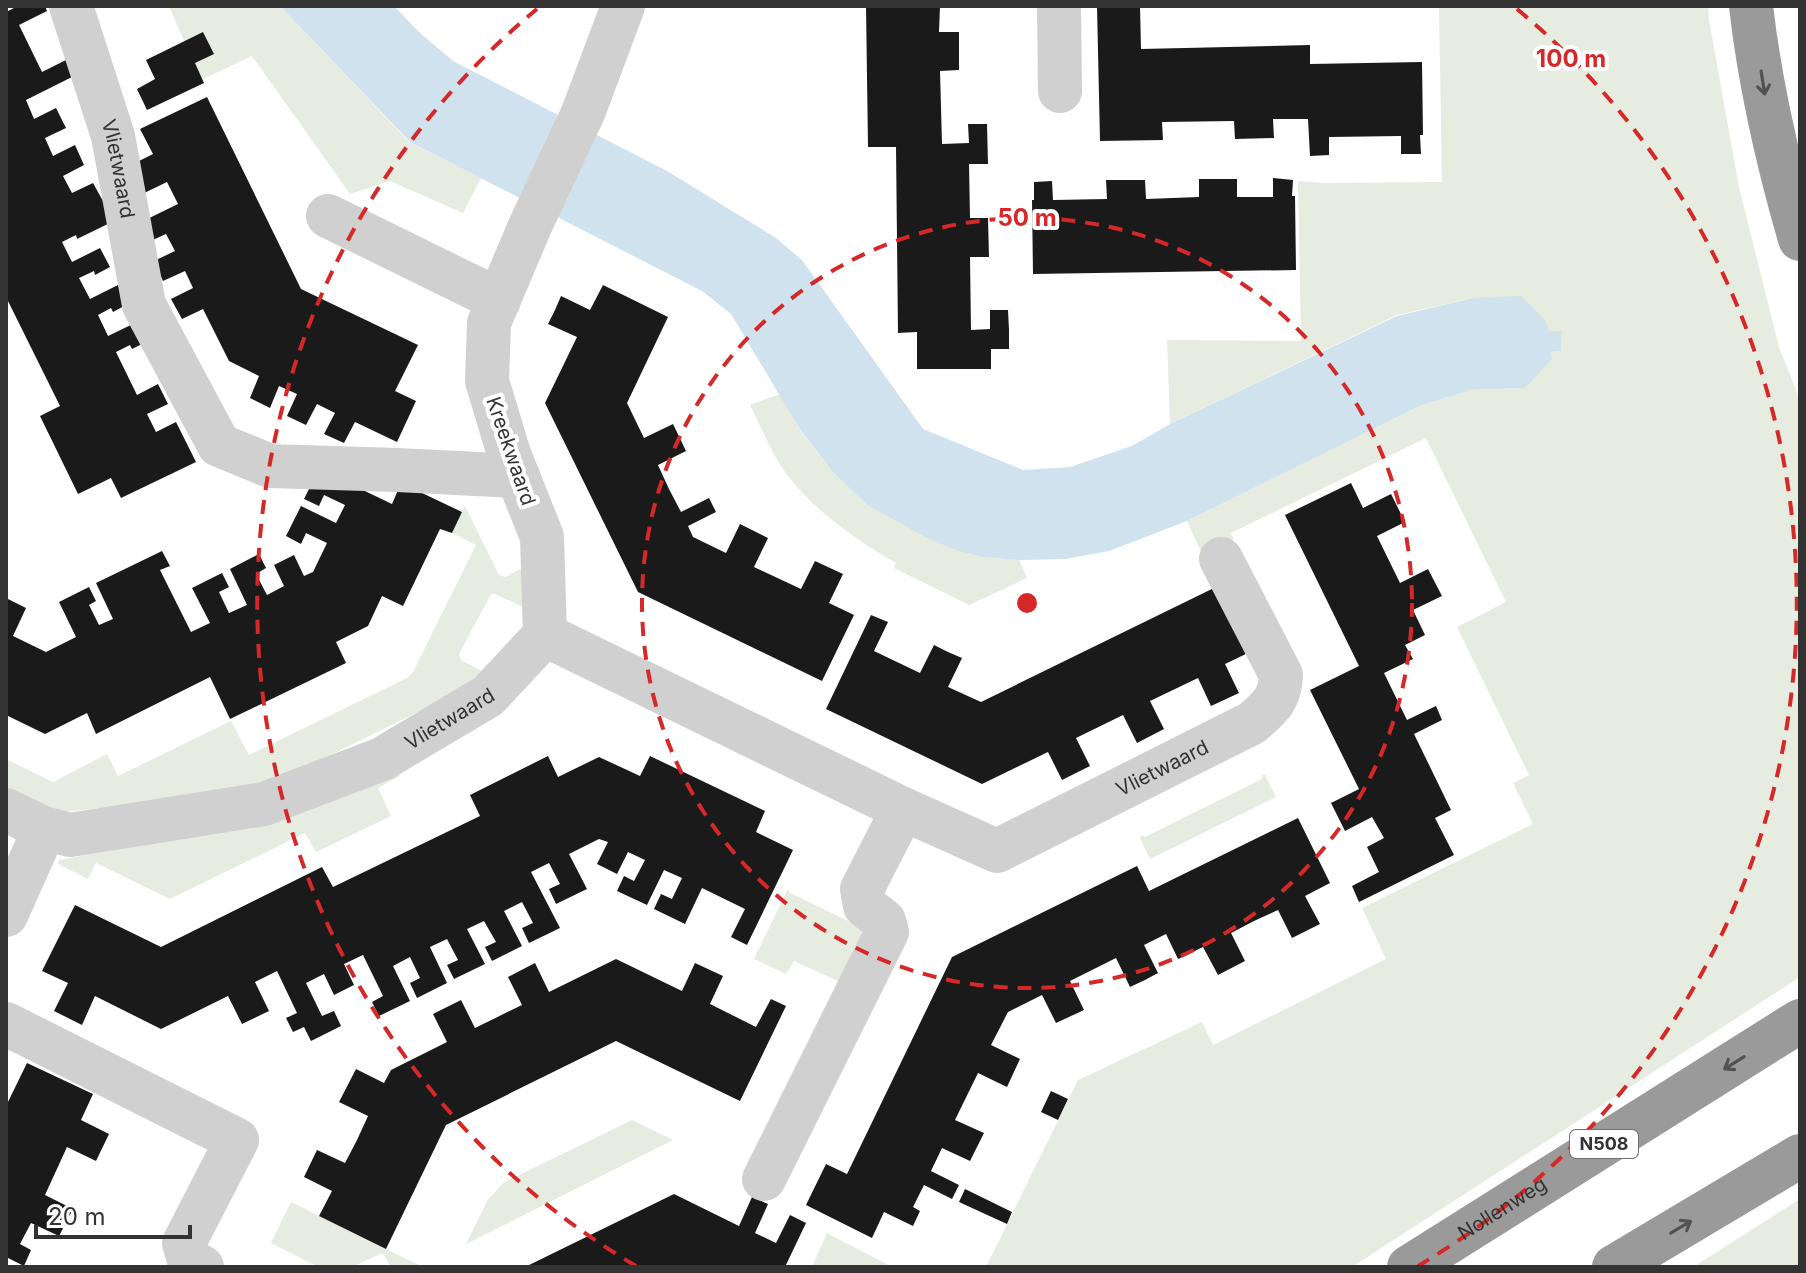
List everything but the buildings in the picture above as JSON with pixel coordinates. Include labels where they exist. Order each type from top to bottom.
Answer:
[{"type":"highway","points":[[1751,6],[1767,108],[1800,239]]},
{"type":"highway","name":"Nollenweg","points":[[1409,1267],[1800,1021]]},
{"type":"highway","points":[[1614,1267],[1800,1156]]},
{"type":"street","name":"Vlietwaard","points":[[71,6],[113,136],[144,305],[219,445],[270,466],[518,476]]},
{"type":"street","name":"Kreekwaard","points":[[545,635],[542,537],[509,454],[487,381],[489,323],[583,113],[623,6]]},
{"type":"street","points":[[1059,6],[1060,91]]},
{"type":"street","points":[[328,216],[499,300]]},
{"type":"street","name":"Vlietwaard","points":[[25,819],[70,835],[279,799],[382,759],[488,696],[545,635],[903,809],[997,851],[1252,723],[1272,706],[1280,689],[1281,675],[1221,559]]},
{"type":"street","points":[[764,1179],[887,932],[884,921],[865,906],[862,889],[903,809]]},
{"type":"street","name":"Vlietwaard","points":[[6,915],[36,848],[25,819]]},
{"type":"street","points":[[6,1024],[237,1140],[184,1243],[189,1260],[202,1267]]},
{"type":"shaded area","points":[[169,6],[280,6],[409,142],[481,178],[463,213],[390,181],[350,194],[252,56],[201,80]]},
{"type":"shaded area","points":[[1439,6],[1708,6],[1739,187],[1779,347],[1800,400],[1800,977],[1352,1267],[986,1267],[1078,1080],[1202,1022],[1213,1045],[1386,959],[1362,908],[1533,824],[1513,783],[1529,775],[1457,627],[1506,602],[1426,438],[1231,533],[1234,540],[1203,556],[1187,521],[1422,405],[1471,390],[1525,388],[1551,352],[1561,351],[1562,331],[1549,331],[1473,298],[1397,315],[1170,424],[1167,340],[1301,341],[1298,181],[1442,182]]},
{"type":"shaded area","points":[[780,394],[801,432],[833,472],[867,505],[984,557],[1019,560],[1027,578],[969,605],[894,568],[896,563],[822,512],[785,472],[750,405]]},
{"type":"shaded area","points":[[465,506],[499,575],[505,577],[536,561],[523,607],[491,594],[459,654],[461,660],[491,676],[298,771],[221,794],[65,812],[54,811],[6,790],[6,759],[53,782],[107,754],[118,776],[231,721],[249,755],[407,678],[412,674],[476,545],[452,533]]},
{"type":"shaded area","points":[[393,760],[400,776],[378,788],[391,816],[316,852],[305,833],[170,899],[96,863],[88,879],[58,864],[59,860],[268,821]]},
{"type":"shaded area","points":[[1263,774],[1276,797],[1150,859],[1141,835],[1145,837],[1262,779]]},
{"type":"shaded area","points":[[788,889],[790,893],[865,929],[839,983],[794,961],[786,974],[754,959]]},
{"type":"shaded area","points":[[632,1120],[673,1140],[466,1244],[487,1201],[503,1183]]},
{"type":"shaded area","points":[[1800,1199],[1800,1267],[1693,1267]]},
{"type":"shaded area","points":[[291,1202],[423,1267],[391,1267],[384,1255],[380,1254],[352,1267],[318,1267],[271,1243]]},
{"type":"shaded area","points":[[827,1233],[892,1267],[812,1267]]},
{"type":"water","points":[[280,6],[394,6],[453,61],[667,171],[776,238],[802,260],[923,429],[1023,470],[1070,467],[1132,446],[1170,424],[1397,316],[1473,298],[1521,296],[1545,320],[1549,331],[1562,331],[1561,351],[1551,352],[1552,359],[1525,388],[1471,390],[1422,405],[1187,521],[1109,551],[1065,559],[1019,560],[983,557],[955,550],[867,505],[833,472],[801,431],[731,314],[702,291],[410,142]]}]
